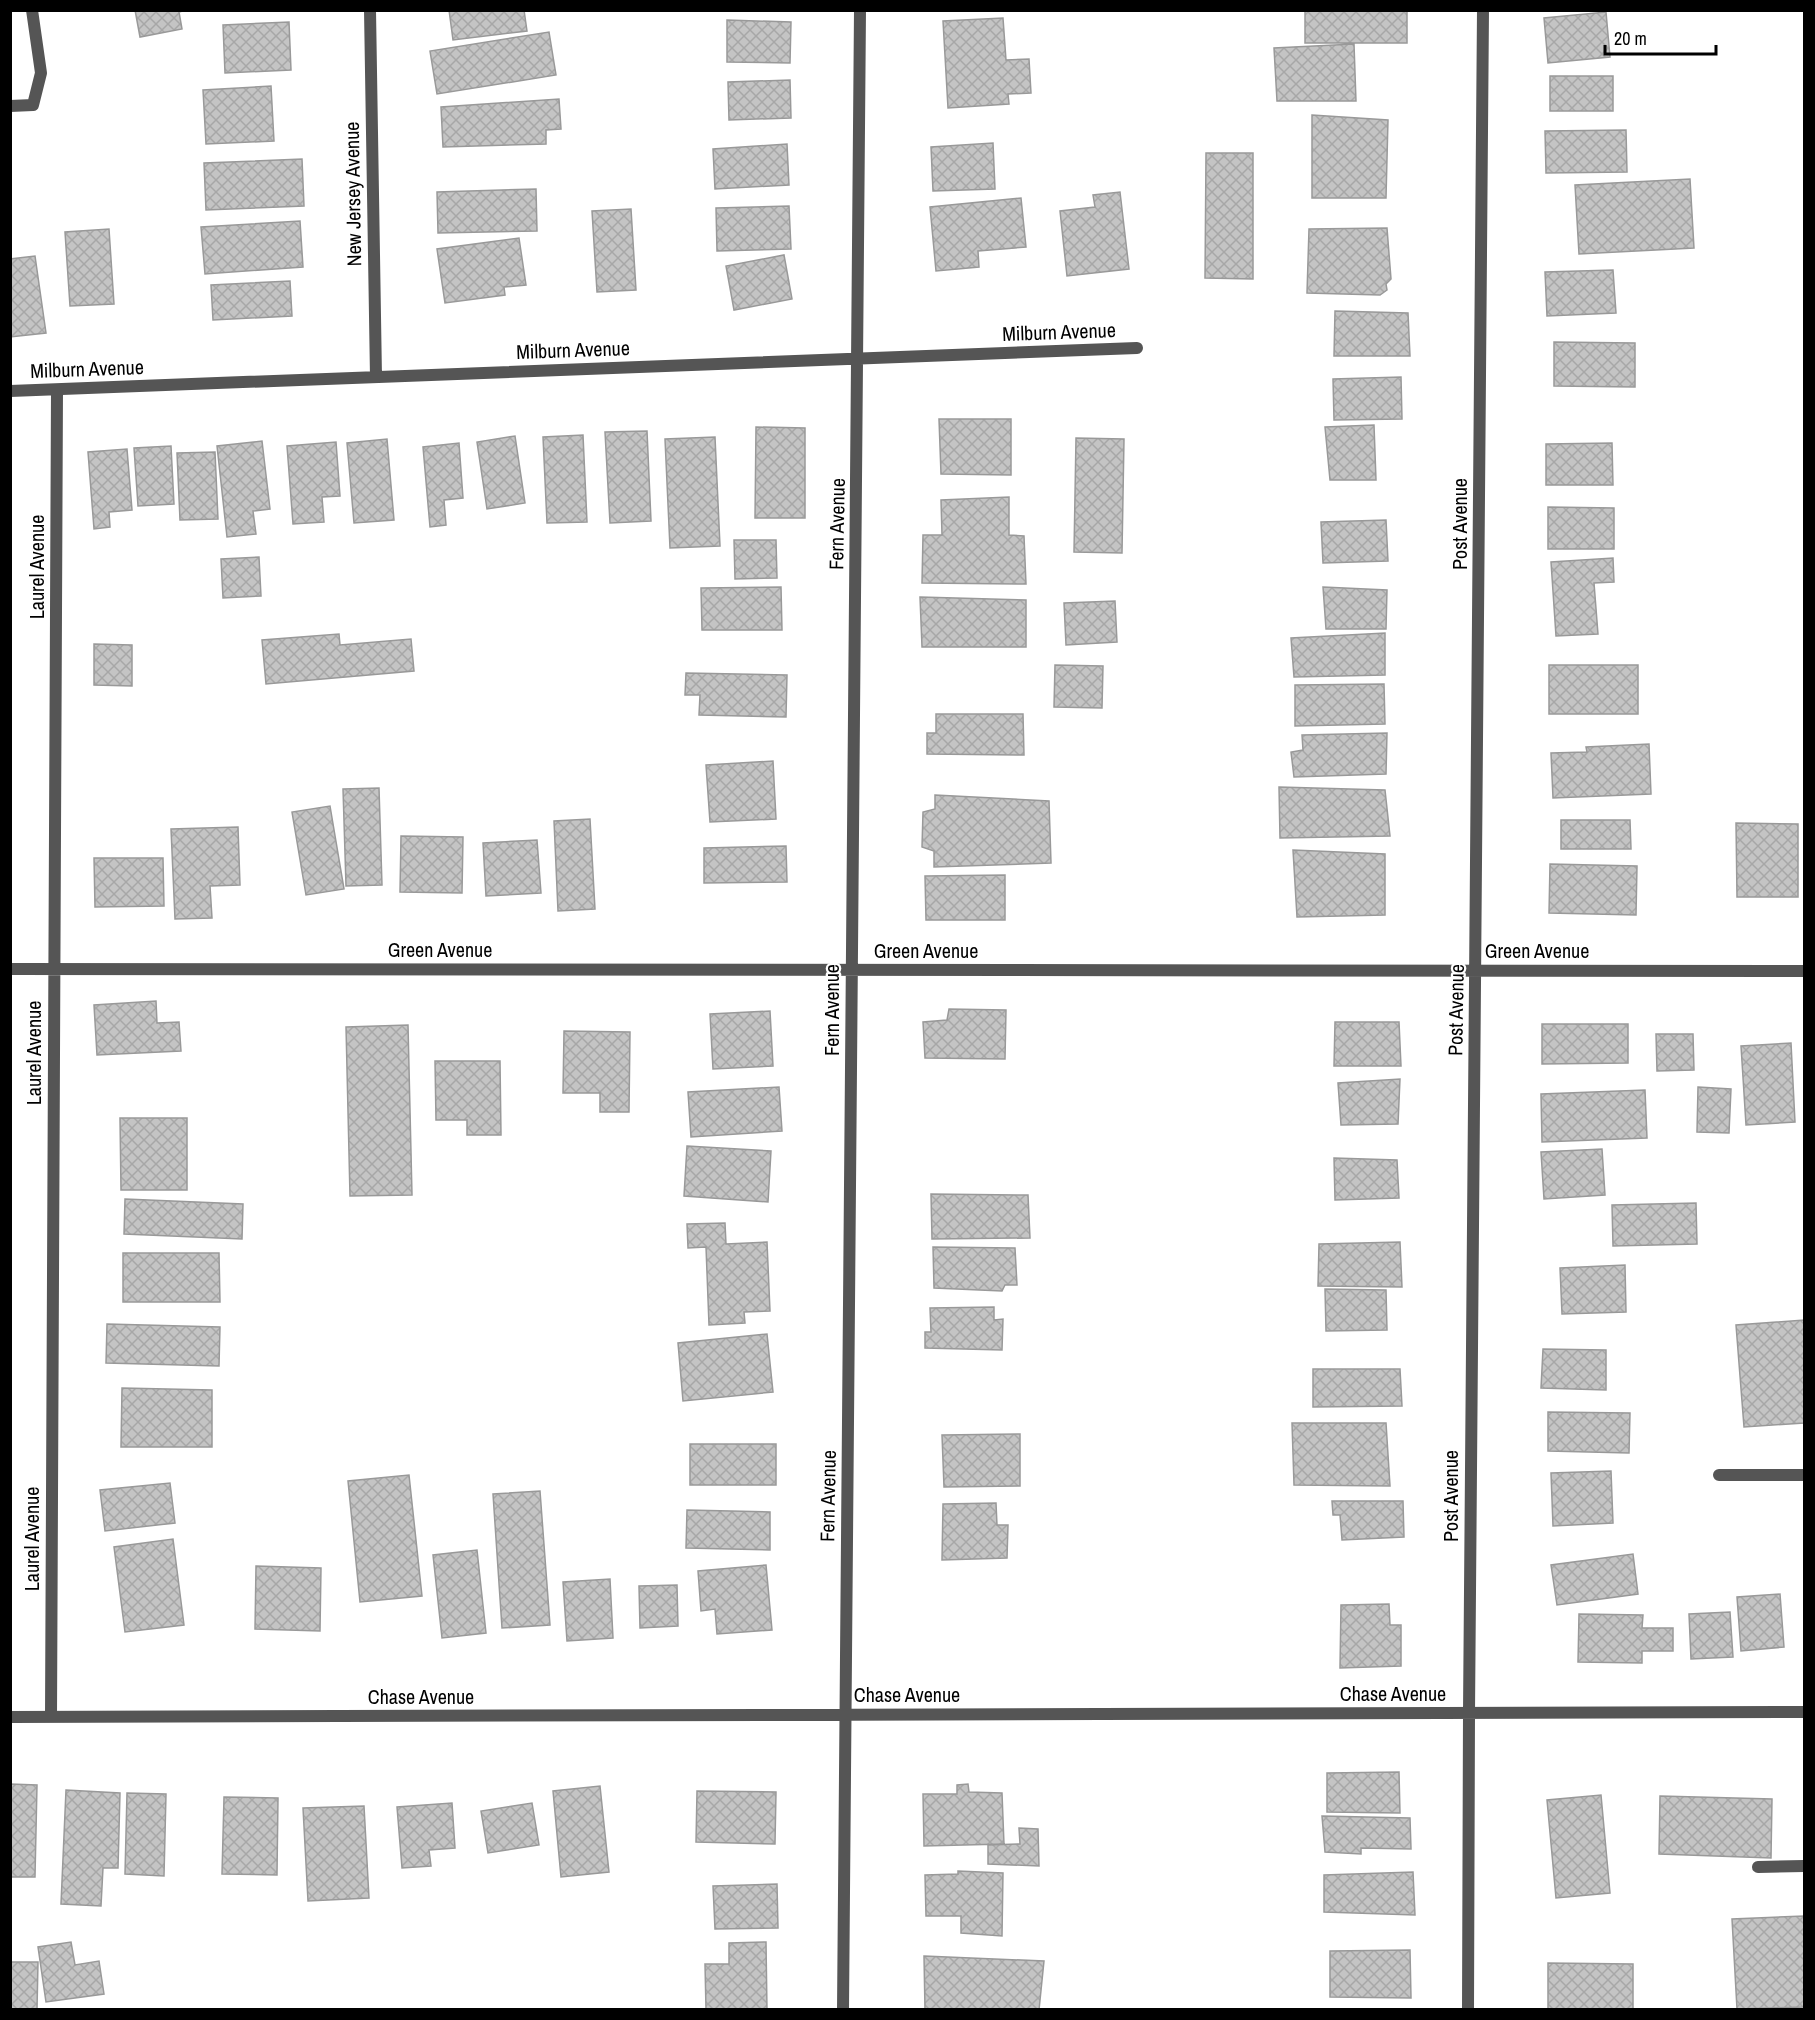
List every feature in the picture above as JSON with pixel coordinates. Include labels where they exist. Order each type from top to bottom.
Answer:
[{"type":"street","points":[[10,106],[33,105],[41,73],[32,10]]},
{"type":"street","name":"New Jersey Avenue","points":[[370,10],[376,377]]},
{"type":"street","name":"Fern Avenue","points":[[843,2010],[860,10]]},
{"type":"street","name":"Post Avenue","points":[[1468,2010],[1483,10]]},
{"type":"street","name":"Milburn Avenue","points":[[10,391],[1137,348]]},
{"type":"street","name":"Laurel Avenue","points":[[51,1717],[57,390]]},
{"type":"street","name":"Green Avenue","points":[[10,969],[1804,971]]},
{"type":"street","points":[[1719,1475],[1804,1475]]},
{"type":"street","name":"Chase Avenue","points":[[10,1717],[1804,1712]]},
{"type":"street","points":[[1758,1867],[1804,1866]]},
{"type":"building","points":[[135,10],[186,10],[179,12],[182,29],[140,37]]},
{"type":"building","points":[[449,10],[524,10],[527,31],[453,40]]},
{"type":"building","points":[[1305,10],[1407,10],[1407,43],[1305,43]]},
{"type":"building","points":[[1606,12],[1610,57],[1548,63],[1544,18]]},
{"type":"building","points":[[1003,18],[1006,60],[1029,59],[1031,93],[1008,94],[1009,104],[948,108],[943,21]]},
{"type":"building","points":[[727,20],[791,22],[790,63],[727,62]]},
{"type":"building","points":[[289,22],[291,70],[225,73],[223,25]]},
{"type":"building","points":[[549,32],[556,75],[437,94],[430,51]]},
{"type":"building","points":[[1354,44],[1356,101],[1277,101],[1274,48]]},
{"type":"building","points":[[1550,76],[1613,76],[1613,111],[1550,111]]},
{"type":"building","points":[[790,80],[791,118],[729,120],[728,82]]},
{"type":"building","points":[[271,86],[274,141],[206,144],[203,90]]},
{"type":"building","points":[[559,99],[561,129],[546,130],[546,144],[443,147],[441,107]]},
{"type":"building","points":[[1312,115],[1388,120],[1386,198],[1312,198]]},
{"type":"building","points":[[1626,130],[1627,172],[1546,173],[1545,131]]},
{"type":"building","points":[[993,143],[995,189],[933,191],[931,147]]},
{"type":"building","points":[[787,144],[789,185],[715,189],[713,149]]},
{"type":"building","points":[[1206,153],[1253,153],[1253,279],[1205,278]]},
{"type":"building","points":[[302,159],[304,206],[206,210],[204,163]]},
{"type":"building","points":[[1690,179],[1694,248],[1579,254],[1575,185]]},
{"type":"building","points":[[536,189],[537,231],[438,233],[437,192]]},
{"type":"building","points":[[1120,192],[1129,269],[1067,276],[1060,211],[1095,207],[1093,195]]},
{"type":"building","points":[[1021,198],[1026,247],[978,251],[979,267],[936,271],[930,207]]},
{"type":"building","points":[[789,206],[791,249],[717,251],[716,208]]},
{"type":"building","points":[[631,209],[636,290],[597,292],[592,211]]},
{"type":"building","points":[[300,221],[303,267],[205,274],[201,227]]},
{"type":"building","points":[[1387,228],[1391,279],[1386,284],[1387,290],[1380,295],[1307,293],[1309,229]]},
{"type":"building","points":[[109,229],[114,304],[70,306],[65,232]]},
{"type":"building","points":[[519,238],[526,285],[504,287],[505,295],[445,303],[437,249]]},
{"type":"building","points":[[784,255],[792,299],[734,310],[726,266]]},
{"type":"building","points":[[35,256],[46,333],[10,337],[10,259]]},
{"type":"building","points":[[1613,270],[1616,313],[1547,316],[1545,272]]},
{"type":"building","points":[[290,281],[292,316],[213,320],[211,285]]},
{"type":"building","points":[[1335,311],[1408,313],[1410,356],[1334,356]]},
{"type":"building","points":[[1554,342],[1635,343],[1635,387],[1554,386]]},
{"type":"building","points":[[1401,377],[1402,419],[1334,420],[1333,379]]},
{"type":"building","points":[[939,419],[1011,419],[1011,475],[941,474]]},
{"type":"building","points":[[1374,425],[1376,480],[1330,480],[1325,427]]},
{"type":"building","points":[[756,427],[805,428],[805,518],[755,518]]},
{"type":"building","points":[[647,431],[651,521],[610,523],[605,432]]},
{"type":"building","points":[[583,435],[587,522],[547,523],[543,437]]},
{"type":"building","points":[[515,436],[525,503],[487,509],[477,442]]},
{"type":"building","points":[[715,437],[720,546],[670,548],[665,439]]},
{"type":"building","points":[[1076,438],[1124,439],[1122,553],[1074,552]]},
{"type":"building","points":[[387,439],[394,520],[354,523],[347,443]]},
{"type":"building","points":[[262,441],[270,509],[253,511],[256,534],[227,537],[217,446]]},
{"type":"building","points":[[336,442],[340,496],[322,497],[324,522],[293,524],[287,446]]},
{"type":"building","points":[[459,443],[463,498],[444,500],[446,525],[430,527],[423,447]]},
{"type":"building","points":[[1612,443],[1613,485],[1546,485],[1546,444]]},
{"type":"building","points":[[171,446],[174,504],[138,506],[134,448]]},
{"type":"building","points":[[127,449],[132,510],[109,512],[110,527],[94,529],[88,452]]},
{"type":"building","points":[[215,452],[218,519],[180,520],[177,453]]},
{"type":"building","points":[[1009,497],[1009,535],[1024,536],[1026,584],[922,583],[923,535],[942,535],[941,500]]},
{"type":"building","points":[[1548,507],[1614,508],[1614,549],[1548,549]]},
{"type":"building","points":[[1386,520],[1388,561],[1323,563],[1321,522]]},
{"type":"building","points":[[734,540],[776,540],[777,578],[735,579]]},
{"type":"building","points":[[259,557],[261,596],[223,598],[221,559]]},
{"type":"building","points":[[1613,558],[1614,582],[1594,583],[1598,634],[1556,636],[1551,562]]},
{"type":"building","points":[[781,587],[782,630],[702,630],[701,588]]},
{"type":"building","points":[[1323,587],[1387,590],[1386,629],[1326,629]]},
{"type":"building","points":[[920,597],[1026,600],[1026,647],[922,647]]},
{"type":"building","points":[[1115,601],[1117,642],[1066,645],[1064,603]]},
{"type":"building","points":[[1385,633],[1385,675],[1294,677],[1291,638]]},
{"type":"building","points":[[339,634],[340,645],[411,639],[414,671],[266,684],[262,640]]},
{"type":"building","points":[[94,644],[132,645],[132,686],[94,685]]},
{"type":"building","points":[[1055,665],[1103,666],[1102,708],[1054,707]]},
{"type":"building","points":[[1549,665],[1638,665],[1638,714],[1549,714]]},
{"type":"building","points":[[686,673],[787,675],[786,717],[699,715],[700,695],[685,695]]},
{"type":"building","points":[[1384,684],[1385,724],[1295,726],[1295,685]]},
{"type":"building","points":[[936,714],[1023,714],[1024,755],[927,754],[927,733],[936,733]]},
{"type":"building","points":[[1387,733],[1386,774],[1294,777],[1291,752],[1303,750],[1302,735]]},
{"type":"building","points":[[1649,744],[1651,794],[1553,798],[1551,753],[1587,752],[1586,747]]},
{"type":"building","points":[[773,761],[776,819],[710,822],[706,765]]},
{"type":"building","points":[[1279,787],[1385,790],[1390,836],[1280,838]]},
{"type":"building","points":[[379,788],[382,885],[346,886],[343,789]]},
{"type":"building","points":[[935,795],[1049,801],[1051,863],[934,867],[934,851],[922,847],[923,812],[935,809]]},
{"type":"building","points":[[330,806],[344,889],[306,895],[292,812]]},
{"type":"building","points":[[590,819],[595,909],[558,911],[554,821]]},
{"type":"building","points":[[1561,820],[1630,820],[1631,849],[1561,849]]},
{"type":"building","points":[[1736,823],[1798,824],[1798,897],[1737,897]]},
{"type":"building","points":[[238,827],[240,885],[210,886],[212,918],[175,919],[171,829]]},
{"type":"building","points":[[401,836],[463,837],[462,893],[400,892]]},
{"type":"building","points":[[537,840],[541,893],[486,896],[483,843]]},
{"type":"building","points":[[786,846],[787,882],[704,883],[704,848]]},
{"type":"building","points":[[1293,850],[1385,854],[1385,915],[1297,917]]},
{"type":"building","points":[[94,858],[163,858],[164,906],[95,907]]},
{"type":"building","points":[[1550,864],[1637,866],[1636,915],[1549,913]]},
{"type":"building","points":[[1005,875],[1005,920],[926,920],[925,876]]},
{"type":"building","points":[[156,1001],[157,1023],[179,1022],[181,1051],[97,1055],[94,1005]]},
{"type":"building","points":[[949,1009],[1006,1010],[1005,1059],[925,1058],[923,1022],[947,1020]]},
{"type":"building","points":[[770,1011],[773,1066],[713,1069],[710,1014]]},
{"type":"building","points":[[1335,1022],[1399,1022],[1401,1066],[1334,1066]]},
{"type":"building","points":[[1542,1024],[1628,1024],[1628,1063],[1542,1064]]},
{"type":"building","points":[[408,1025],[412,1195],[350,1196],[346,1027]]},
{"type":"building","points":[[564,1031],[630,1032],[629,1112],[600,1112],[600,1093],[563,1093]]},
{"type":"building","points":[[1656,1034],[1693,1034],[1694,1070],[1657,1071]]},
{"type":"building","points":[[1791,1043],[1795,1122],[1746,1125],[1741,1046]]},
{"type":"building","points":[[435,1061],[500,1061],[501,1135],[467,1135],[467,1120],[436,1120]]},
{"type":"building","points":[[1400,1079],[1398,1124],[1341,1125],[1338,1083]]},
{"type":"building","points":[[779,1087],[782,1131],[691,1137],[688,1092]]},
{"type":"building","points":[[1698,1087],[1731,1089],[1729,1133],[1697,1132]]},
{"type":"building","points":[[1645,1090],[1647,1138],[1542,1142],[1541,1094]]},
{"type":"building","points":[[120,1118],[187,1118],[187,1190],[121,1190]]},
{"type":"building","points":[[687,1146],[771,1151],[768,1202],[684,1196]]},
{"type":"building","points":[[1602,1149],[1605,1195],[1544,1199],[1541,1152]]},
{"type":"building","points":[[1334,1158],[1397,1160],[1399,1198],[1335,1200]]},
{"type":"building","points":[[931,1194],[1028,1195],[1030,1238],[932,1239]]},
{"type":"building","points":[[125,1199],[243,1204],[242,1239],[124,1234]]},
{"type":"building","points":[[1696,1203],[1697,1244],[1613,1246],[1612,1205]]},
{"type":"building","points":[[725,1223],[726,1244],[767,1242],[770,1311],[744,1312],[745,1323],[709,1325],[706,1247],[688,1248],[687,1224]]},
{"type":"building","points":[[1400,1242],[1402,1287],[1318,1286],[1319,1244]]},
{"type":"building","points":[[933,1247],[1015,1248],[1017,1285],[1005,1285],[1002,1291],[934,1288]]},
{"type":"building","points":[[123,1253],[219,1253],[220,1302],[123,1302]]},
{"type":"building","points":[[1625,1265],[1626,1312],[1562,1314],[1560,1268]]},
{"type":"building","points":[[1325,1289],[1386,1290],[1387,1330],[1326,1331]]},
{"type":"building","points":[[994,1307],[994,1320],[1003,1319],[1002,1350],[925,1348],[925,1332],[931,1332],[930,1308]]},
{"type":"building","points":[[1804,1320],[1804,1423],[1744,1427],[1736,1325]]},
{"type":"building","points":[[107,1324],[220,1327],[219,1366],[106,1363]]},
{"type":"building","points":[[767,1334],[773,1392],[683,1401],[678,1343]]},
{"type":"building","points":[[1543,1349],[1606,1350],[1606,1390],[1541,1388]]},
{"type":"building","points":[[1313,1369],[1400,1369],[1402,1406],[1313,1407]]},
{"type":"building","points":[[122,1388],[212,1390],[212,1447],[121,1447]]},
{"type":"building","points":[[1548,1412],[1630,1413],[1629,1453],[1548,1451]]},
{"type":"building","points":[[1292,1423],[1386,1423],[1390,1486],[1294,1485]]},
{"type":"building","points":[[1020,1434],[1020,1486],[944,1487],[942,1435]]},
{"type":"building","points":[[690,1444],[776,1444],[776,1485],[690,1485]]},
{"type":"building","points":[[1611,1471],[1613,1523],[1553,1526],[1551,1473]]},
{"type":"building","points":[[409,1475],[422,1596],[360,1602],[348,1481]]},
{"type":"building","points":[[170,1483],[175,1523],[105,1531],[100,1490]]},
{"type":"building","points":[[540,1491],[550,1625],[502,1628],[493,1494]]},
{"type":"building","points":[[1332,1501],[1403,1501],[1404,1537],[1342,1540],[1340,1515],[1333,1515]]},
{"type":"building","points":[[996,1503],[997,1525],[1008,1525],[1007,1558],[942,1560],[943,1504]]},
{"type":"building","points":[[687,1510],[770,1512],[770,1550],[686,1548]]},
{"type":"building","points":[[173,1539],[184,1625],[125,1632],[114,1547]]},
{"type":"building","points":[[477,1550],[486,1633],[442,1638],[433,1555]]},
{"type":"building","points":[[1633,1554],[1638,1594],[1557,1605],[1551,1565]]},
{"type":"building","points":[[766,1565],[772,1630],[717,1634],[715,1609],[701,1611],[698,1571]]},
{"type":"building","points":[[256,1566],[321,1568],[320,1631],[255,1629]]},
{"type":"building","points":[[610,1579],[613,1638],[567,1641],[563,1582]]},
{"type":"building","points":[[677,1585],[678,1626],[640,1628],[639,1586]]},
{"type":"building","points":[[1780,1594],[1784,1647],[1741,1651],[1737,1597]]},
{"type":"building","points":[[1389,1604],[1390,1625],[1401,1625],[1401,1666],[1340,1668],[1341,1605]]},
{"type":"building","points":[[1730,1612],[1733,1657],[1691,1659],[1689,1614]]},
{"type":"building","points":[[1579,1614],[1643,1615],[1642,1628],[1673,1628],[1673,1651],[1642,1651],[1642,1663],[1578,1662]]},
{"type":"building","points":[[1399,1772],[1400,1813],[1327,1812],[1327,1773]]},
{"type":"building","points":[[10,1784],[37,1785],[35,1877],[10,1877]]},
{"type":"building","points":[[968,1784],[969,1792],[1002,1793],[1004,1844],[924,1846],[923,1794],[957,1794],[957,1785]]},
{"type":"building","points":[[600,1786],[609,1872],[561,1877],[553,1791]]},
{"type":"building","points":[[66,1790],[120,1793],[118,1868],[103,1868],[101,1906],[61,1904]]},
{"type":"building","points":[[697,1791],[776,1792],[775,1844],[696,1842]]},
{"type":"building","points":[[127,1793],[166,1794],[164,1876],[125,1874]]},
{"type":"building","points":[[1601,1795],[1610,1893],[1556,1898],[1547,1800]]},
{"type":"building","points":[[1660,1796],[1772,1799],[1771,1858],[1659,1854]]},
{"type":"building","points":[[224,1797],[278,1798],[277,1875],[222,1874]]},
{"type":"building","points":[[452,1803],[455,1848],[429,1850],[431,1866],[402,1868],[397,1807]]},
{"type":"building","points":[[532,1803],[539,1845],[488,1853],[481,1811]]},
{"type":"building","points":[[364,1806],[369,1898],[308,1901],[303,1808]]},
{"type":"building","points":[[1322,1816],[1410,1818],[1411,1849],[1361,1848],[1361,1854],[1325,1852]]},
{"type":"building","points":[[1019,1828],[1038,1829],[1039,1866],[988,1864],[988,1845],[1020,1844]]},
{"type":"building","points":[[958,1871],[1003,1873],[1002,1936],[961,1933],[961,1916],[926,1916],[925,1875],[958,1874]]},
{"type":"building","points":[[1413,1872],[1415,1915],[1324,1912],[1324,1875]]},
{"type":"building","points":[[777,1884],[778,1928],[715,1929],[713,1886]]},
{"type":"building","points":[[1804,1916],[1804,2007],[1737,2009],[1732,1919]]},
{"type":"building","points":[[71,1942],[75,1965],[99,1961],[104,1994],[46,2002],[38,1947]]},
{"type":"building","points":[[766,1942],[767,2010],[706,2010],[705,1964],[729,1964],[729,1943]]},
{"type":"building","points":[[1410,1950],[1411,1998],[1330,1997],[1330,1951]]},
{"type":"building","points":[[924,1956],[1044,1961],[1039,2010],[925,2010]]},
{"type":"building","points":[[10,1962],[38,1962],[37,2010],[10,2010]]},
{"type":"building","points":[[1548,1963],[1633,1964],[1633,2010],[1548,2010]]}]
